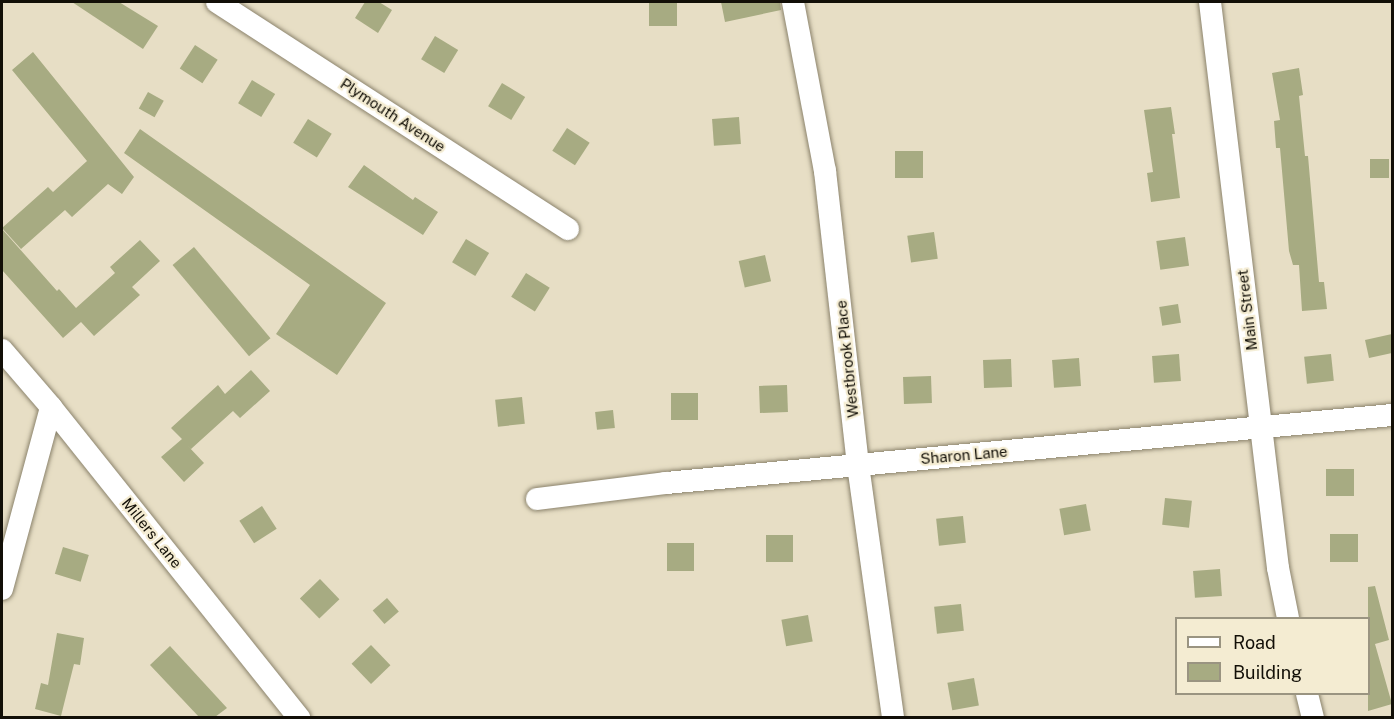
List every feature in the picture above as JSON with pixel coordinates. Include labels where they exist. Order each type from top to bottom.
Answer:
[{"type":"street","name":"Plymouth Avenue","points":[[217,2],[568,229]]},
{"type":"street","name":"Westbrook Place","points":[[793,2],[825,171],[858,465],[893,717]]},
{"type":"street","name":"Main Street","points":[[1210,2],[1278,568],[1288,617]]},
{"type":"street","name":"Millers Lane","points":[[2,350],[51,407],[299,717]]},
{"type":"street","points":[[2,589],[51,407]]},
{"type":"street","name":"Sharon Lane","points":[[537,499],[666,483],[1392,415]]},
{"type":"street","points":[[1308,695],[1313,717]]},
{"type":"building","points":[[72,2],[119,2],[158,26],[143,49]]},
{"type":"building","points":[[365,2],[379,2],[392,10],[378,33],[355,18]]},
{"type":"building","points":[[649,2],[677,2],[677,26],[649,26]]},
{"type":"building","points":[[721,2],[780,2],[781,10],[725,22]]},
{"type":"building","points":[[435,36],[458,50],[444,73],[421,59]]},
{"type":"building","points":[[195,45],[218,60],[202,83],[180,68]]},
{"type":"building","points":[[33,52],[134,177],[122,194],[108,184],[72,217],[65,210],[21,249],[2,228],[48,187],[53,192],[87,161],[12,70]]},
{"type":"building","points":[[1299,68],[1303,95],[1299,96],[1305,156],[1308,156],[1319,282],[1324,282],[1327,309],[1302,311],[1299,265],[1293,265],[1289,251],[1280,148],[1276,148],[1274,121],[1280,120],[1272,73]]},
{"type":"building","points":[[252,80],[275,94],[261,117],[238,103]]},
{"type":"building","points":[[502,83],[525,97],[511,120],[488,106]]},
{"type":"building","points":[[148,92],[164,101],[155,117],[139,109]]},
{"type":"building","points":[[1171,107],[1180,198],[1151,202],[1147,173],[1153,172],[1144,110]]},
{"type":"building","points":[[739,117],[741,144],[714,146],[712,119]]},
{"type":"building","points":[[308,119],[332,134],[317,158],[293,143]]},
{"type":"building","points":[[567,128],[590,143],[575,165],[552,151]]},
{"type":"building","points":[[140,129],[386,303],[337,375],[276,334],[310,285],[124,153]]},
{"type":"building","points":[[895,151],[923,151],[923,178],[895,178]]},
{"type":"building","points":[[1370,159],[1389,159],[1389,178],[1370,178]]},
{"type":"building","points":[[364,165],[413,200],[415,197],[438,212],[423,235],[348,187]]},
{"type":"building","points":[[2,229],[57,291],[59,289],[76,308],[115,273],[110,267],[140,240],[160,261],[132,287],[140,295],[94,336],[81,322],[63,338],[2,270]]},
{"type":"building","points":[[934,232],[938,259],[911,262],[907,236]]},
{"type":"building","points":[[1185,237],[1189,266],[1160,270],[1156,241]]},
{"type":"building","points":[[466,239],[489,253],[475,276],[452,262]]},
{"type":"building","points":[[194,247],[270,338],[249,356],[173,265]]},
{"type":"building","points":[[765,255],[771,281],[745,287],[739,261]]},
{"type":"building","points":[[526,273],[550,288],[535,312],[511,297]]},
{"type":"building","points":[[1178,304],[1181,323],[1162,326],[1159,307]]},
{"type":"building","points":[[1392,334],[1392,353],[1369,358],[1365,340]]},
{"type":"building","points":[[1179,354],[1181,381],[1154,383],[1152,356]]},
{"type":"building","points":[[1331,354],[1334,381],[1307,384],[1304,357]]},
{"type":"building","points":[[1079,358],[1081,386],[1054,388],[1052,360]]},
{"type":"building","points":[[1011,359],[1012,387],[984,388],[983,360]]},
{"type":"building","points":[[251,370],[270,391],[240,418],[233,411],[191,449],[188,446],[204,463],[184,482],[161,457],[182,439],[171,428],[218,385],[225,394]]},
{"type":"building","points":[[931,376],[932,403],[904,404],[903,377]]},
{"type":"building","points":[[787,385],[788,412],[760,413],[759,386]]},
{"type":"building","points":[[671,393],[698,393],[698,420],[671,420]]},
{"type":"building","points":[[522,397],[525,424],[498,427],[495,400]]},
{"type":"building","points":[[613,410],[615,428],[597,430],[595,412]]},
{"type":"building","points":[[1326,469],[1354,469],[1354,496],[1326,496]]},
{"type":"building","points":[[1165,498],[1192,501],[1189,528],[1162,525]]},
{"type":"building","points":[[1086,504],[1091,531],[1064,535],[1059,509]]},
{"type":"building","points":[[262,506],[277,529],[254,543],[239,521]]},
{"type":"building","points":[[963,516],[966,543],[939,546],[936,519]]},
{"type":"building","points":[[1330,534],[1358,534],[1358,562],[1330,562]]},
{"type":"building","points":[[766,535],[793,535],[793,562],[766,562]]},
{"type":"building","points":[[667,543],[694,543],[694,571],[667,571]]},
{"type":"building","points":[[63,547],[89,555],[81,582],[55,574]]},
{"type":"building","points":[[1220,569],[1222,596],[1195,598],[1193,571]]},
{"type":"building","points":[[320,579],[339,599],[319,619],[300,598]]},
{"type":"building","points":[[1375,586],[1389,640],[1375,644],[1392,704],[1368,711],[1370,617],[1368,617],[1368,587]]},
{"type":"building","points":[[387,598],[399,612],[384,624],[373,610]]},
{"type":"building","points":[[961,604],[964,631],[937,634],[934,607]]},
{"type":"building","points":[[808,615],[813,642],[786,646],[781,620]]},
{"type":"building","points":[[57,633],[84,638],[80,665],[74,664],[61,716],[35,709],[41,683],[48,685]]},
{"type":"building","points":[[371,645],[390,665],[371,684],[352,664]]},
{"type":"building","points":[[170,646],[227,708],[215,717],[199,717],[150,665]]},
{"type":"building","points":[[974,678],[979,706],[952,710],[947,683]]}]
